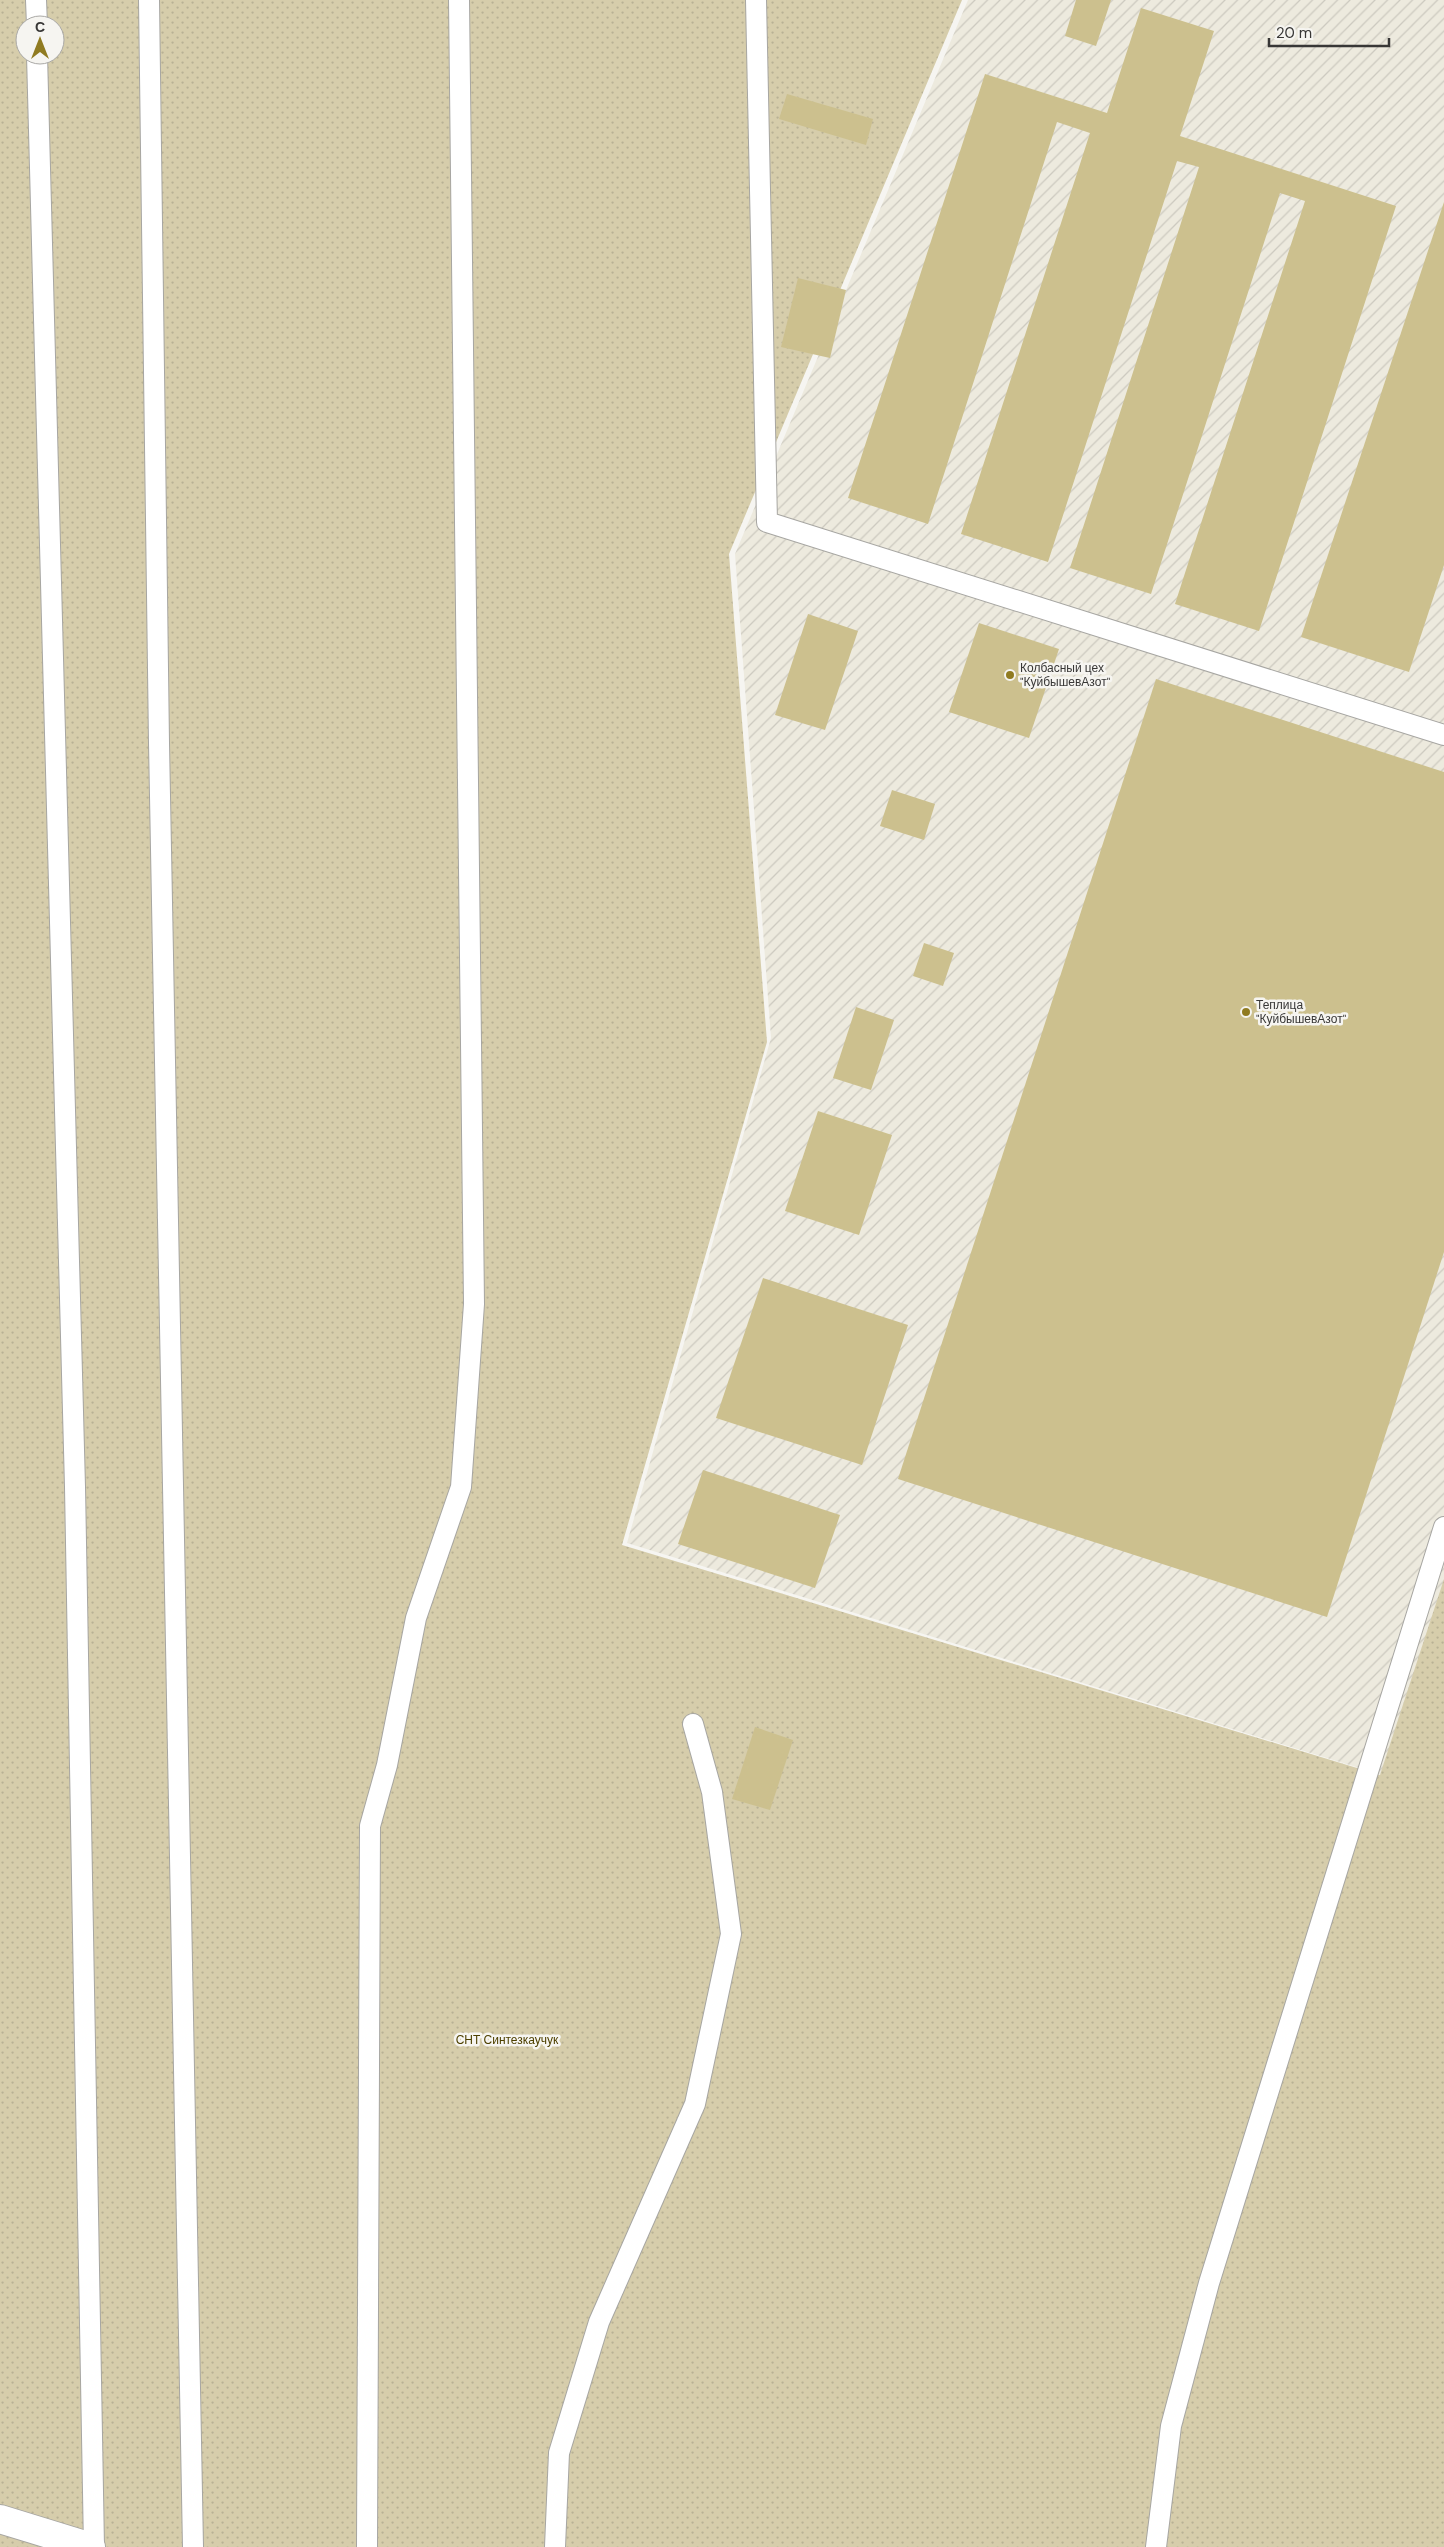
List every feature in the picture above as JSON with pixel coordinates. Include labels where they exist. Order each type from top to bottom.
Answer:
[{"type":"street","points":[[0,2519],[92,2547]]},
{"type":"lane","points":[[36,0],[37,15]]},
{"type":"lane","points":[[150,0],[159,743],[193,2547]]},
{"type":"lane","points":[[367,2547],[370,1826],[387,1765],[416,1618],[461,1487],[474,1304],[459,0]]},
{"type":"lane","points":[[756,0],[767,522],[1444,735]]},
{"type":"lane","points":[[37,65],[75,1496],[92,2547]]},
{"type":"lane","points":[[1156,2547],[1171,2426],[1209,2283],[1444,1527]]},
{"type":"lane","points":[[555,2547],[559,2453],[599,2322],[695,2104],[731,1934],[712,1792],[693,1724]]},
{"type":"shaded area","points":[[968,0],[1444,0],[1444,1794],[627,1543],[771,1038],[735,554]]},
{"type":"green space","name":"СНТ Синтезкаучук","points":[[0,0],[962,0],[729,554],[767,1042],[622,1545],[1380,1775],[1444,1579],[1444,2547],[0,2547]]},
{"type":"building","points":[[1076,0],[1111,0],[1096,46],[1065,36]]},
{"type":"building","points":[[1141,8],[1214,31],[1180,136],[1396,206],[1259,631],[1175,604],[1305,201],[1280,193],[1151,594],[1070,568],[1199,167],[1177,161],[1048,562],[961,534],[1090,133],[1057,122],[928,524],[848,498],[985,74],[1107,113]]},
{"type":"building","points":[[787,94],[873,119],[866,145],[779,119]]},
{"type":"building","points":[[1444,202],[1444,565],[1409,672],[1301,637]]},
{"type":"building","points":[[798,278],[846,290],[830,358],[781,347]]},
{"type":"building","points":[[808,614],[858,631],[825,730],[775,715]]},
{"type":"building","points":[[979,623],[1059,649],[1029,738],[949,712]]},
{"type":"building","name":"Теплица \"КуйбышевАзот\"","points":[[1156,679],[1444,772],[1444,1252],[1327,1617],[898,1479]]},
{"type":"building","points":[[892,790],[935,804],[924,840],[880,826]]},
{"type":"building","points":[[924,943],[954,953],[943,986],[913,976]]},
{"type":"building","points":[[856,1007],[894,1020],[871,1090],[833,1078]]},
{"type":"building","points":[[818,1111],[892,1135],[859,1235],[785,1211]]},
{"type":"building","points":[[763,1278],[908,1325],[862,1465],[716,1418]]},
{"type":"building","points":[[703,1470],[840,1515],[815,1588],[678,1544]]},
{"type":"building","points":[[755,1727],[793,1740],[770,1810],[732,1799]]},
{"type":"place","name":"Колбасный цех \"КуйбышевАзот\"","points":[[1010,675]]},
{"type":"place","name":"Теплица \"КуйбышевАзот\"","points":[[1246,1012]]}]
